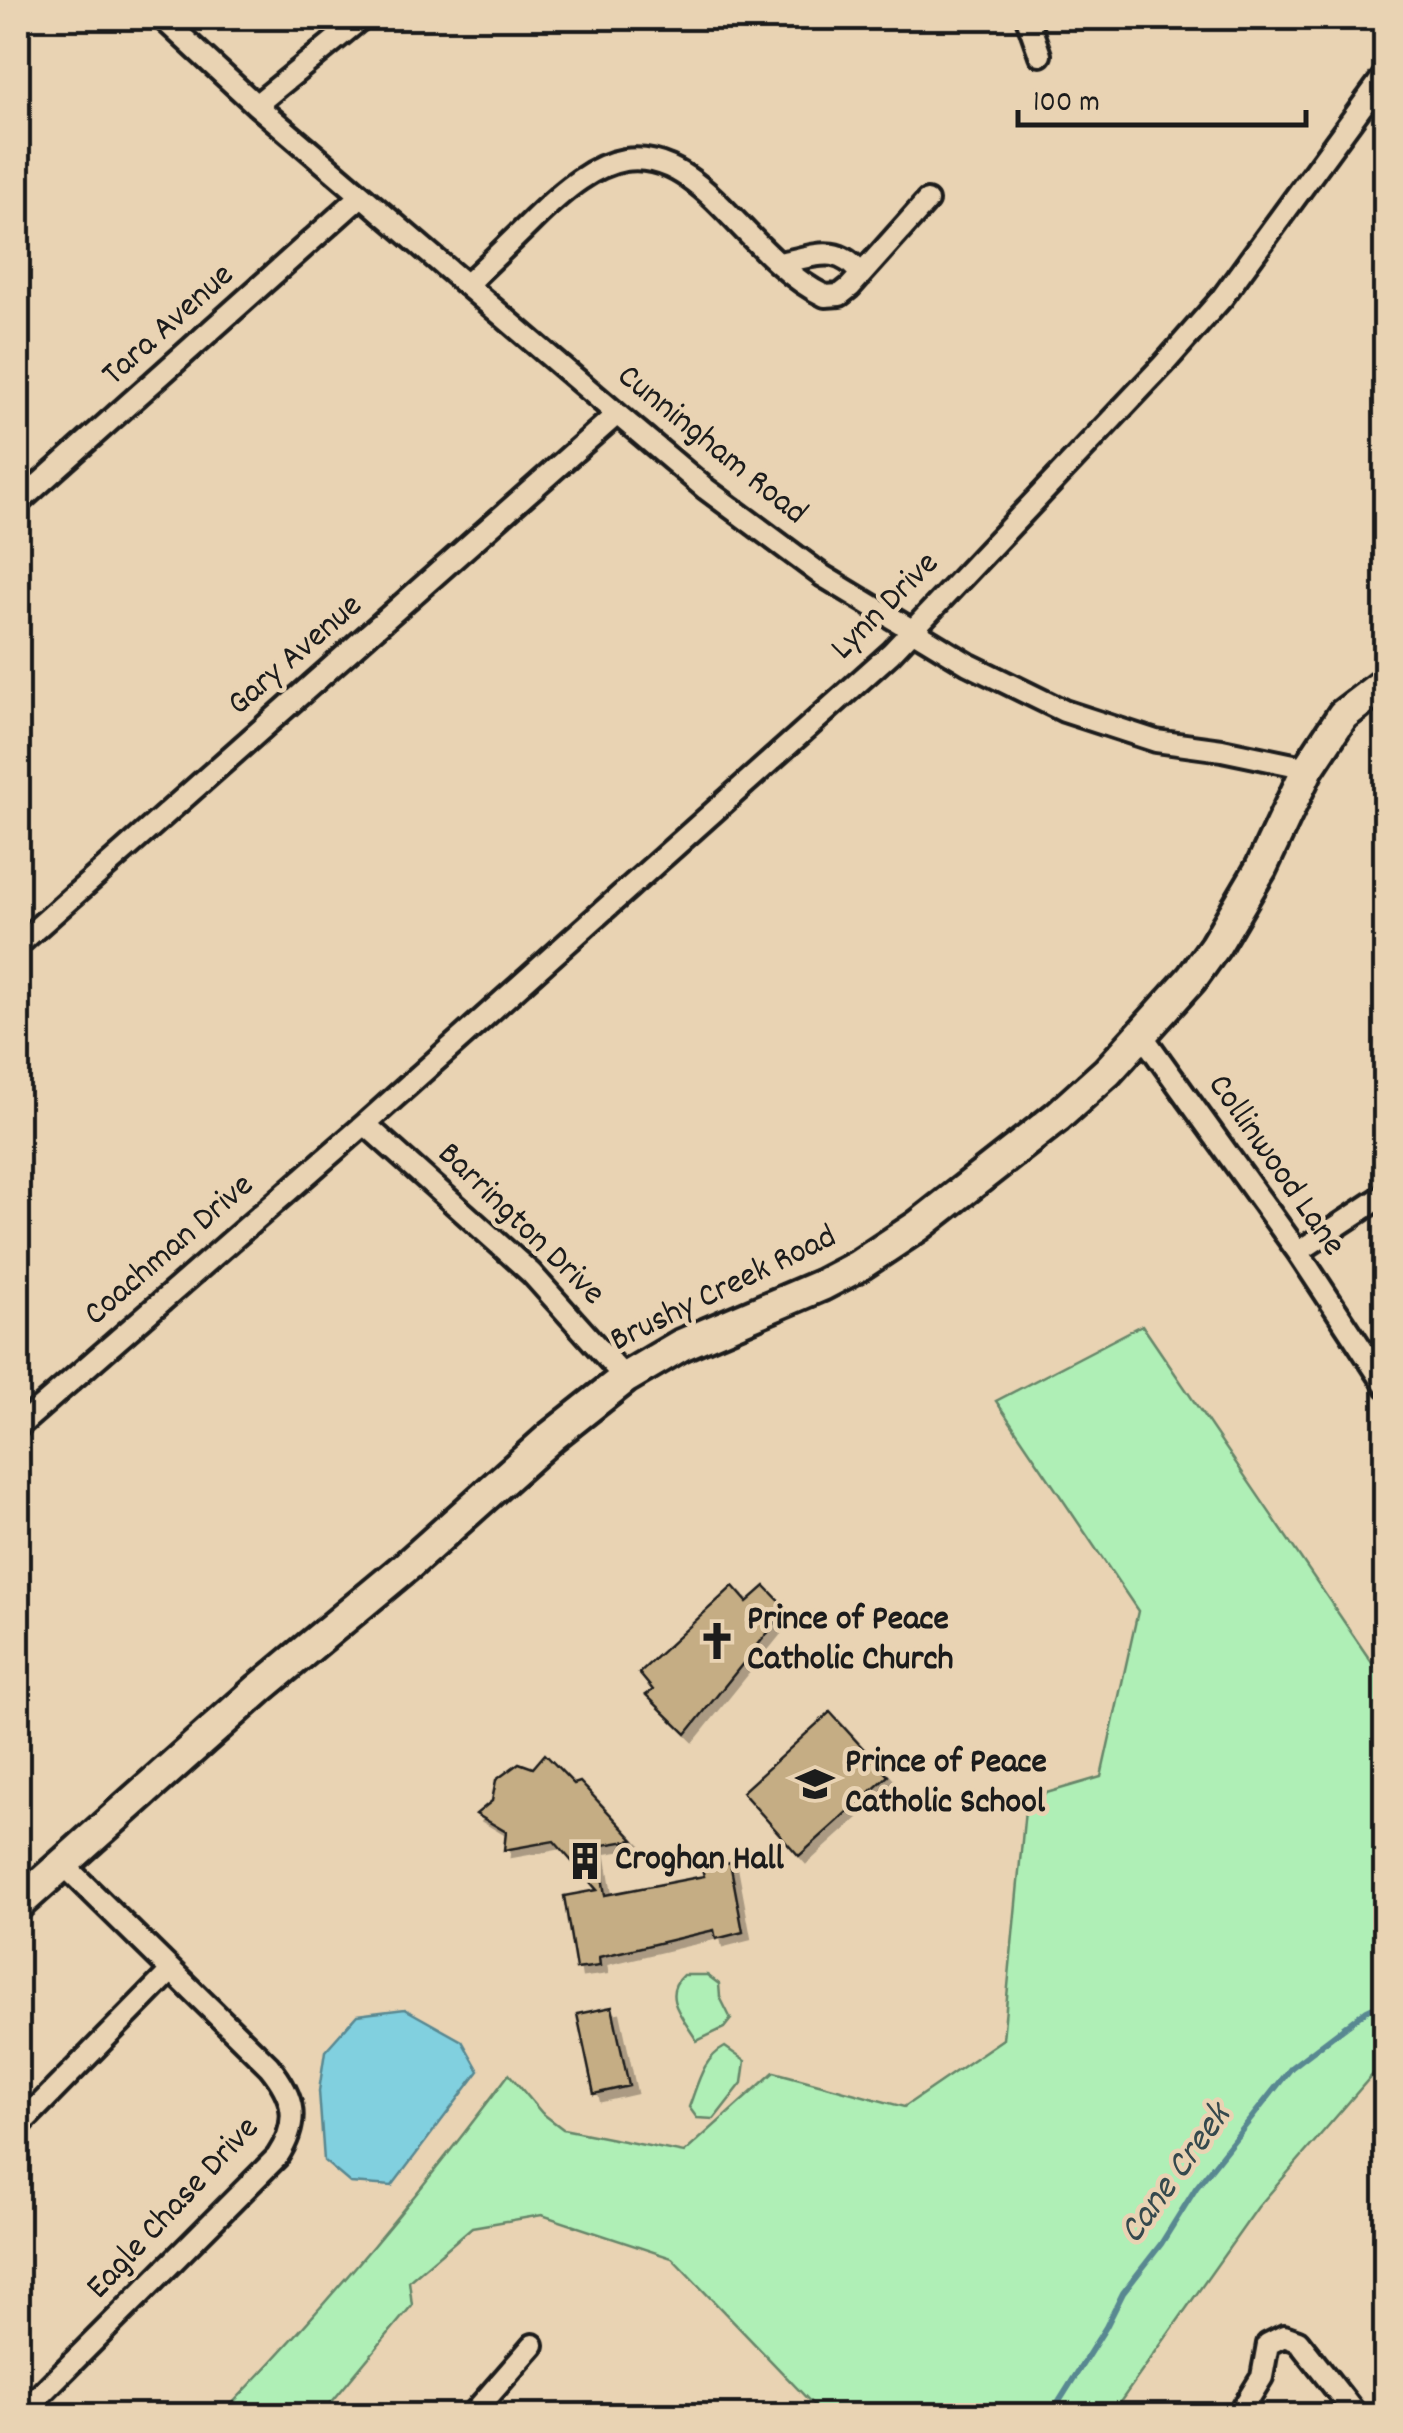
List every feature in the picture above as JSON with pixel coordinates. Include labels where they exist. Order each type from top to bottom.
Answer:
[{"type":"street","name":"Cunningham Road","points":[[162,18],[362,196],[755,527],[912,632],[1022,692],[1116,731],[1308,768]]},
{"type":"street","points":[[256,105],[362,18]]},
{"type":"street","points":[[1027,18],[1040,54]]},
{"type":"street","name":"Lynn Drive","points":[[365,1124],[912,632],[1222,298],[1386,73]]},
{"type":"street","points":[[467,284],[568,186],[593,170],[622,160],[652,161],[691,178],[779,262],[825,296],[840,295],[927,201]]},
{"type":"street","name":"Tara Avenue","points":[[18,503],[362,196]]},
{"type":"street","points":[[779,262],[840,254],[852,261],[861,275]]},
{"type":"street","name":"Gary Avenue","points":[[18,945],[617,414]]},
{"type":"street","name":"Brushy Creek Road","points":[[18,1904],[260,1688],[408,1565],[552,1436],[625,1378],[681,1345],[822,1285],[890,1246],[1058,1117],[1142,1036],[1192,978],[1237,911],[1308,768],[1344,715],[1386,682]]},
{"type":"street","name":"Collinwood Lane","points":[[1142,1036],[1298,1252],[1386,1386]]},
{"type":"street","name":"Barrington Drive","points":[[365,1124],[531,1273],[625,1378]]},
{"type":"street","name":"Coachman Drive","points":[[18,1427],[365,1124]]},
{"type":"street","points":[[1298,1252],[1386,1194]]},
{"type":"street","name":"Eagle Chase Drive","points":[[19,2416],[264,2170],[287,2142],[292,2116],[285,2086],[269,2066],[63,1864]]},
{"type":"street","points":[[18,2127],[171,1971]]},
{"type":"street","points":[[1238,2416],[1262,2377],[1268,2344],[1284,2336],[1298,2341],[1356,2416]]},
{"type":"street","points":[[472,2416],[533,2345]]},
{"type":"green space","points":[[1142,1325],[1385,1682],[1386,2059],[1258,2207],[1111,2415],[823,2415],[672,2258],[542,2215],[472,2227],[409,2281],[412,2305],[321,2415],[221,2415],[371,2249],[509,2074],[542,2113],[563,2129],[684,2153],[774,2072],[904,2107],[1003,2039],[1026,1799],[1101,1777],[1138,1611],[996,1401]]},
{"type":"green space","points":[[683,1975],[707,1975],[719,1984],[720,1997],[731,2019],[724,2028],[697,2041],[674,1999],[676,1983]]},
{"type":"green space","points":[[725,2047],[745,2061],[742,2083],[714,2119],[697,2118],[689,2107],[698,2081],[711,2058]]},
{"type":"water","points":[[405,2009],[462,2041],[479,2071],[392,2186],[350,2183],[324,2161],[319,2091],[325,2051],[357,2015]]},
{"type":"building","name":"Prince of Peace Catholic Church","points":[[733,1586],[747,1602],[765,1586],[787,1609],[686,1734],[646,1695],[653,1690],[639,1673]]},
{"type":"building","name":"Prince of Peace Catholic School","points":[[830,1712],[888,1776],[799,1856],[742,1792]]},
{"type":"building","name":"Croghan Hall","points":[[545,1754],[574,1784],[580,1782],[634,1840],[597,1846],[605,1895],[704,1876],[702,1869],[730,1862],[743,1932],[716,1939],[714,1930],[599,1957],[600,1966],[576,1969],[564,1896],[597,1890],[554,1841],[504,1850],[506,1832],[476,1814],[492,1801],[496,1780],[519,1763],[533,1768]]},
{"type":"building","points":[[612,2007],[629,2086],[594,2094],[577,2014]]},
{"type":"waterway","name":"Cane Creek","points":[[1050,2416],[1123,2293],[1161,2244],[1196,2188],[1292,2067],[1367,2010],[1386,2001]]},
{"type":"place","name":"Prince of Peace Catholic Church","points":[[717,1641]]},
{"type":"place","name":"Prince of Peace Catholic School","points":[[815,1784]]},
{"type":"place","name":"Croghan Hall","points":[[585,1861]]}]
